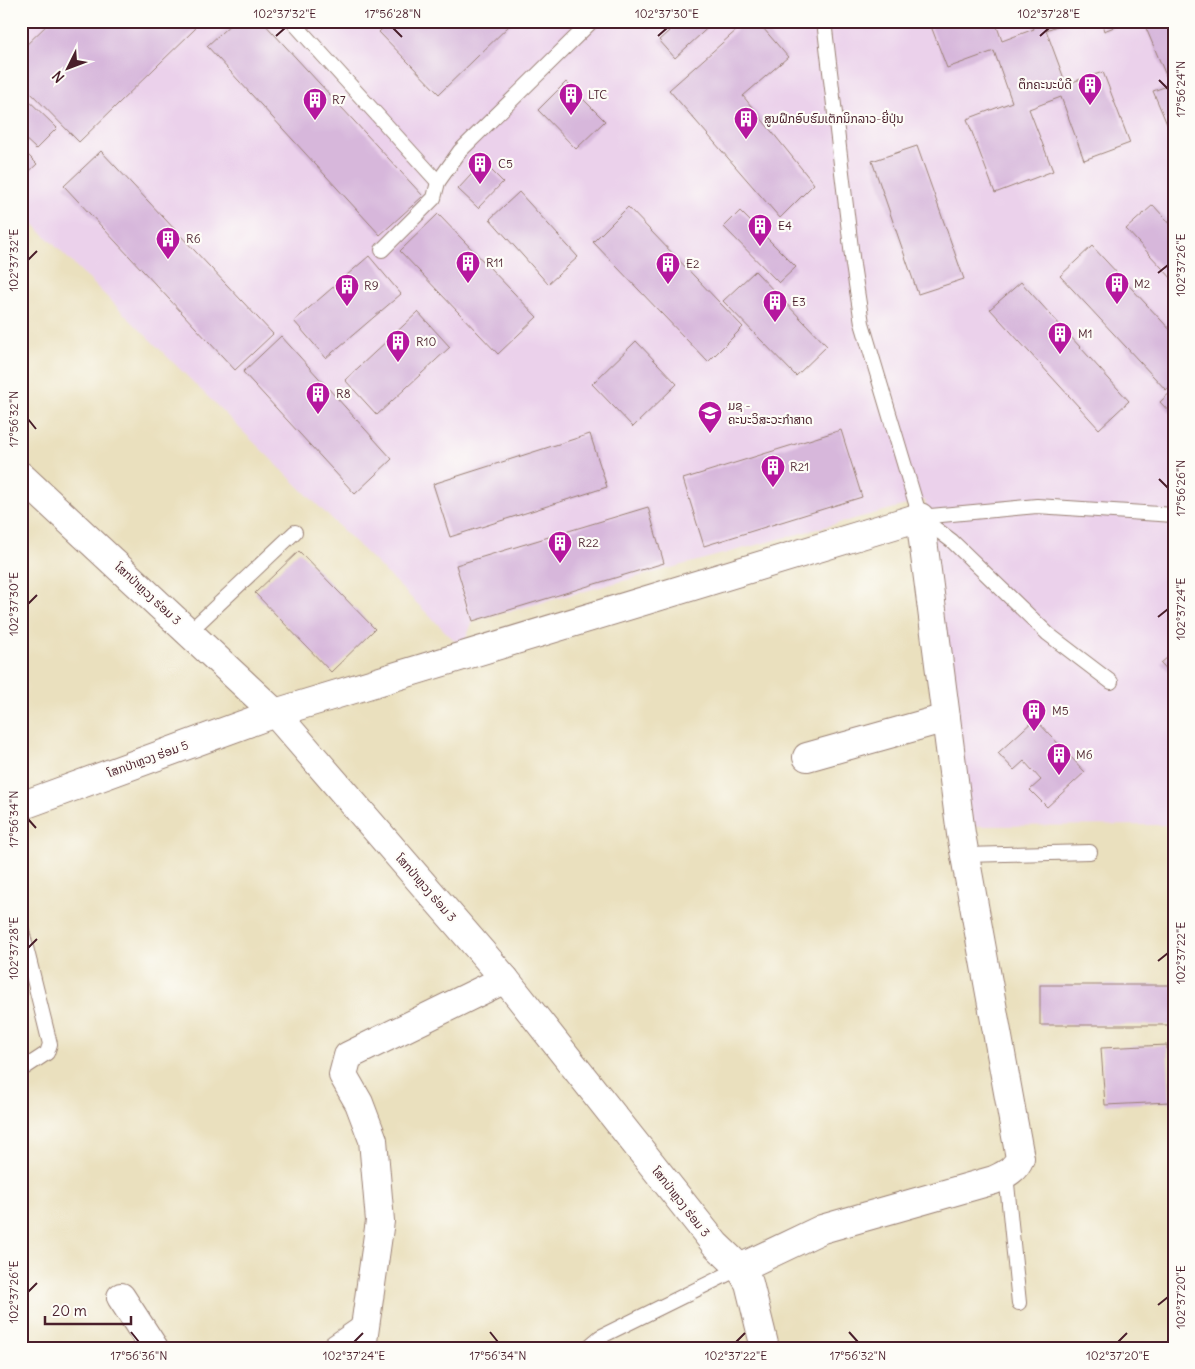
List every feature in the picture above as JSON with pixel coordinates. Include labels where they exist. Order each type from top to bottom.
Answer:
[{"type":"street","name":"ໂສກປ່າຫຼວງ ຮ່ອມ 3","points":[[21,476],[275,713],[505,979],[715,1244],[740,1268],[749,1284],[765,1348]]},
{"type":"street","name":"ໂສກປ່າຫຼວງ ຮ່ອມ 5","points":[[21,806],[275,713],[920,517]]},
{"type":"street","points":[[740,1268],[822,1228],[994,1180],[1016,1167],[1020,1158],[964,855],[920,517]]},
{"type":"street","points":[[807,757],[946,718]]},
{"type":"street","points":[[337,1348],[363,1339],[380,1221],[373,1140],[359,1103],[343,1075],[348,1056],[505,979]]},
{"type":"street","points":[[122,1297],[154,1348]]},
{"type":"lane","points":[[292,21],[438,182]]},
{"type":"lane","points":[[382,250],[434,198],[438,182],[460,151],[592,21]]},
{"type":"lane","points":[[824,21],[862,323],[920,517],[952,541],[1048,634],[1111,682]]},
{"type":"lane","points":[[920,517],[1037,506],[1174,515]]},
{"type":"lane","points":[[189,632],[295,532]]},
{"type":"lane","points":[[964,855],[1090,852]]},
{"type":"lane","points":[[21,927],[50,1044],[47,1053],[21,1070]]},
{"type":"lane","points":[[1006,1174],[1019,1303]]},
{"type":"lane","points":[[587,1348],[600,1337],[740,1268]]},
{"type":"shaded area","name":"ມຊ - ຄະນະວິສະວະກຳສາດ","points":[[21,21],[1174,21],[1174,825],[968,826],[925,500],[473,621],[462,648],[21,212]]},
{"type":"building","points":[[51,21],[187,21],[195,29],[79,142],[21,83],[21,50]]},
{"type":"building","name":"R7","points":[[234,21],[262,21],[423,196],[380,235],[207,46]]},
{"type":"building","points":[[390,21],[514,21],[439,94],[379,32]]},
{"type":"building","points":[[642,21],[658,21],[649,29]]},
{"type":"building","points":[[659,21],[715,21],[675,58],[659,40],[669,31]]},
{"type":"building","name":"ສູນຝຶກອົບຮົມເຕັກນິກລາວ-ຍີ່ປຸ່ນ","points":[[747,21],[757,21],[788,57],[743,96],[814,184],[780,218],[669,90]]},
{"type":"building","name":"ຕຶກຄະນະບໍດີ","points":[[929,21],[995,21],[1002,41],[1034,29],[1031,21],[1070,21],[1046,30],[1066,84],[1103,72],[1130,143],[1084,160],[1061,97],[1029,109],[1053,171],[995,193],[967,119],[1012,102],[994,51],[947,68]]},
{"type":"building","points":[[1101,21],[1129,21],[1104,31]]},
{"type":"building","points":[[1143,21],[1174,21],[1174,135],[1172,136],[1153,91],[1170,85]]},
{"type":"building","name":"LTC","points":[[566,82],[605,121],[576,149],[538,110]]},
{"type":"building","points":[[21,93],[57,128],[36,149],[21,135]]},
{"type":"building","points":[[917,146],[964,279],[918,294],[872,161]]},
{"type":"building","points":[[21,148],[37,164],[21,179]]},
{"type":"building","name":"R6","points":[[101,151],[273,334],[235,370],[64,186]]},
{"type":"building","name":"C5","points":[[483,162],[503,182],[478,208],[458,189]]},
{"type":"building","points":[[519,192],[578,257],[548,284],[490,219]]},
{"type":"building","points":[[1153,205],[1174,228],[1174,281],[1126,229]]},
{"type":"building","name":"E2","points":[[628,207],[743,327],[708,362],[593,242]]},
{"type":"building","name":"E4","points":[[740,211],[796,267],[779,283],[724,227]]},
{"type":"building","name":"R11","points":[[438,214],[537,317],[498,354],[400,251]]},
{"type":"building","name":"M2","points":[[1092,246],[1174,334],[1174,383],[1166,390],[1060,276]]},
{"type":"building","name":"R9","points":[[369,256],[401,294],[326,358],[294,321]]},
{"type":"building","name":"E3","points":[[755,271],[827,346],[796,376],[723,301]]},
{"type":"building","name":"M1","points":[[1021,282],[1129,401],[1099,429],[990,309]]},
{"type":"building","name":"R10","points":[[418,312],[450,347],[377,415],[345,380]]},
{"type":"building","name":"R8","points":[[281,336],[392,459],[355,494],[243,372]]},
{"type":"building","points":[[636,341],[677,384],[633,427],[592,384]]},
{"type":"building","points":[[1174,389],[1174,417],[1160,402]]},
{"type":"building","name":"R21","points":[[841,430],[862,497],[704,546],[683,479]]},
{"type":"building","points":[[590,434],[607,487],[450,537],[433,484]]},
{"type":"building","name":"R22","points":[[648,507],[664,563],[473,621],[456,565]]},
{"type":"building","points":[[299,551],[375,629],[331,672],[255,593]]},
{"type":"building","points":[[1174,652],[1174,677],[1161,663]]},
{"type":"building","points":[[1035,719],[1085,772],[1047,807],[1030,790],[1041,780],[1024,761],[1014,770],[998,753]]},
{"type":"building","points":[[1174,760],[1174,774],[1167,766]]},
{"type":"building","points":[[1040,985],[1174,985],[1174,1025],[1040,1025]]},
{"type":"building","points":[[1167,1045],[1170,1102],[1105,1105],[1101,1048]]},
{"type":"place","name":"ຕຶກຄະນະບໍດີ","points":[[1090,106]]},
{"type":"place","name":"LTC","points":[[571,116]]},
{"type":"place","name":"R7","points":[[315,121]]},
{"type":"place","name":"ສູນຝຶກອົບຮົມເຕັກນິກລາວ-ຍີ່ປຸ່ນ","points":[[746,140]]},
{"type":"place","name":"C5","points":[[480,185]]},
{"type":"place","name":"E4","points":[[760,247]]},
{"type":"place","name":"R6","points":[[168,260]]},
{"type":"place","name":"R11","points":[[468,284]]},
{"type":"place","name":"E2","points":[[668,285]]},
{"type":"place","name":"M2","points":[[1117,305]]},
{"type":"place","name":"R9","points":[[347,307]]},
{"type":"place","name":"E3","points":[[775,323]]},
{"type":"place","name":"M1","points":[[1060,355]]},
{"type":"place","name":"R10","points":[[398,363]]},
{"type":"place","name":"R8","points":[[318,415]]},
{"type":"place","name":"ມຊ - ຄະນະວິສະວະກຳສາດ","points":[[710,434]]},
{"type":"place","name":"R21","points":[[773,488]]},
{"type":"place","name":"R22","points":[[560,564]]},
{"type":"place","name":"M5","points":[[1034,732]]},
{"type":"place","name":"M6","points":[[1059,776]]}]
